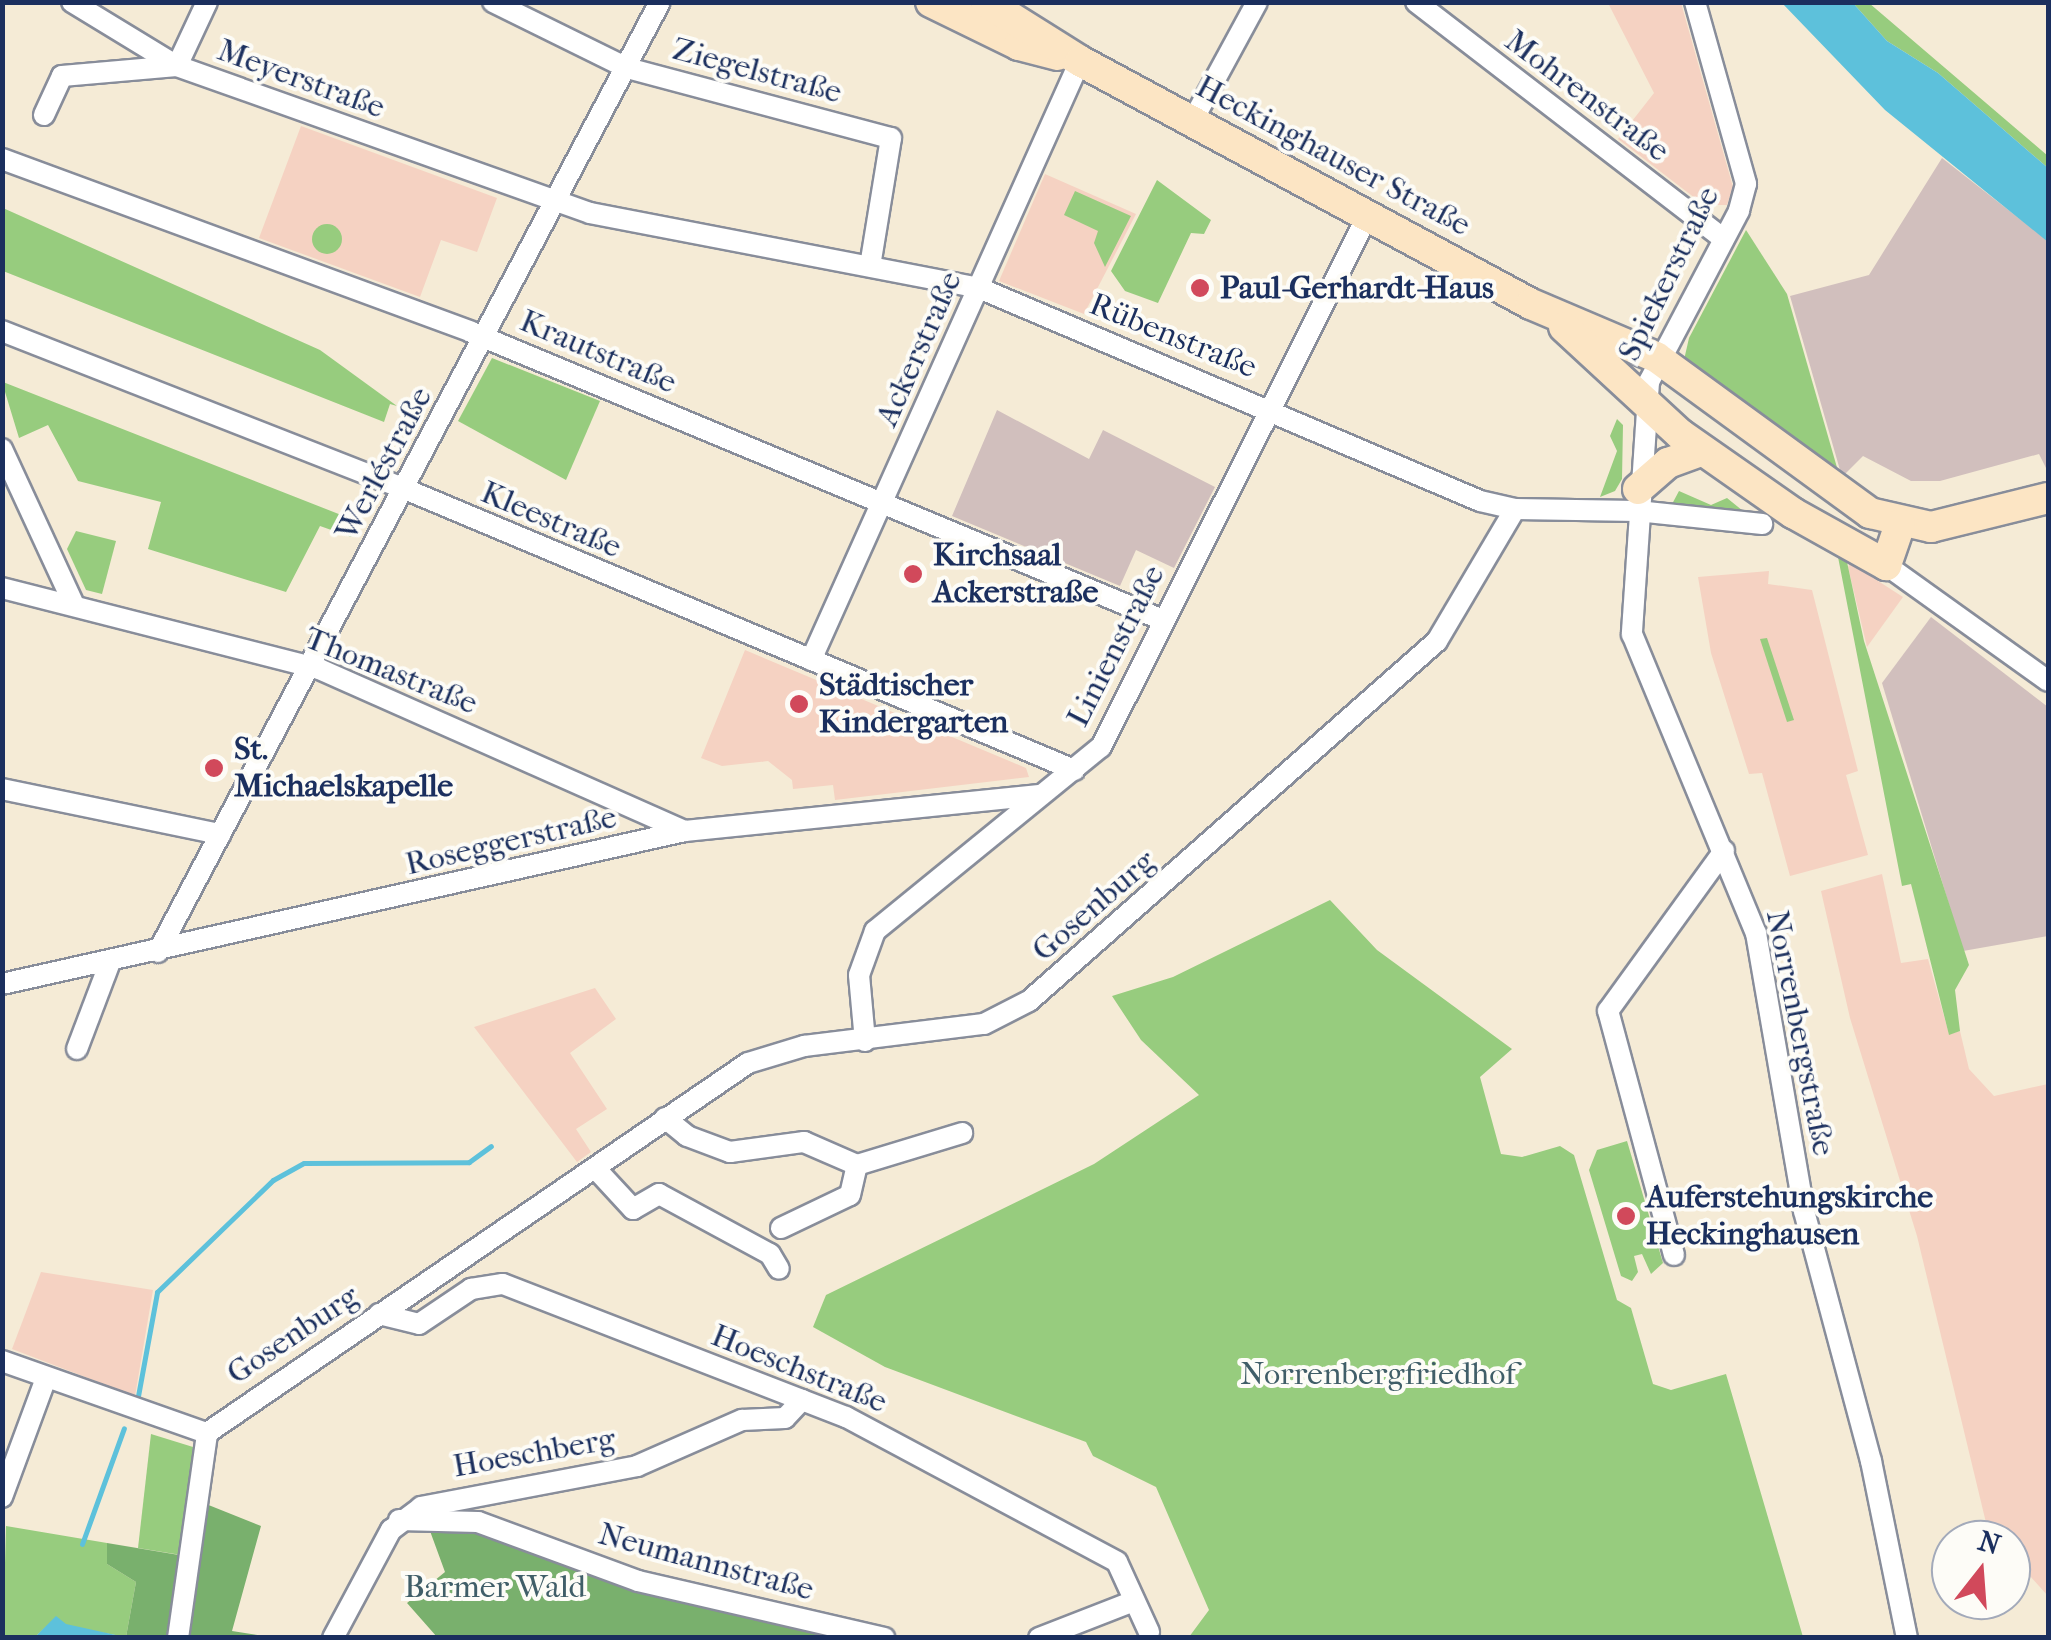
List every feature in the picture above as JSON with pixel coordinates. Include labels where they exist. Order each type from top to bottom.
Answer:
[{"type":"main road","name":"Heckinghauser Straße","points":[[930,2],[1019,44],[1080,60]]},
{"type":"main road","name":"Heckinghauser Straße","points":[[986,2],[1080,60],[1551,314],[1656,358],[1809,473],[1900,524]]},
{"type":"main road","name":"Heckinghauser Straße","points":[[1551,314],[1643,404],[1701,451],[1886,566]]},
{"type":"main road","points":[[1638,500],[1668,463],[1701,451]]},
{"type":"main road","points":[[1886,566],[1900,524],[1931,527],[2048,498]]},
{"type":"street","points":[[72,2],[177,66],[208,2]]},
{"type":"street","name":"Ziegelstraße","points":[[493,2],[627,68],[891,138],[870,266]]},
{"type":"street","name":"Werléstraße","points":[[158,952],[660,2]]},
{"type":"street","points":[[1193,120],[1257,2]]},
{"type":"street","name":"Mohrenstraße","points":[[1416,2],[1722,238]]},
{"type":"street","name":"Spiekerstraße","points":[[1638,500],[1643,404],[1656,358],[1742,206],[1746,184],[1695,2]]},
{"type":"street","name":"Ackerstraße","points":[[811,660],[1080,60]]},
{"type":"street","name":"Meyerstraße","points":[[44,115],[62,76],[177,66],[556,202]]},
{"type":"street","name":"Krautstraße","points":[[2,160],[485,338],[1164,620]]},
{"type":"street","name":"Rübenstraße","points":[[556,202],[979,288],[1272,409],[1480,501],[1514,509],[1638,500],[1762,524]]},
{"type":"street","name":"Linienstraße","points":[[864,1040],[861,958],[875,932],[1101,747],[1370,214]]},
{"type":"street","name":"Kleestraße","points":[[2,331],[405,488],[1074,770]]},
{"type":"street","points":[[2,449],[73,603]]},
{"type":"street","name":"Norrenbergstraße","points":[[1638,500],[1635,651],[1756,933],[1804,1211],[1872,1461],[1907,1638]]},
{"type":"street","name":"Gosenburg","points":[[207,1433],[748,1064],[804,1046],[984,1024],[1029,1001],[1438,640],[1514,509]]},
{"type":"street","points":[[1886,566],[2048,681]]},
{"type":"street","name":"Thomastraße","points":[[2,588],[73,603],[308,666],[685,832]]},
{"type":"street","points":[[2,790],[220,834]]},
{"type":"street","name":"Roseggerstraße","points":[[2,984],[685,832],[1039,796]]},
{"type":"street","points":[[1674,1255],[1608,1011],[1724,851]]},
{"type":"street","points":[[77,1049],[110,962]]},
{"type":"street","points":[[665,1118],[687,1136],[730,1152],[804,1142],[857,1165],[876,1164],[962,1132]]},
{"type":"street","points":[[781,1228],[850,1195],[857,1165]]},
{"type":"street","points":[[595,1168],[633,1210],[659,1194],[770,1254],[778,1270]]},
{"type":"street","name":"Hoeschstraße","points":[[379,1314],[419,1324],[483,1284],[504,1284],[802,1400],[878,1432],[1106,1554],[1117,1562],[1149,1632]]},
{"type":"street","points":[[2,1361],[207,1433],[178,1638]]},
{"type":"street","points":[[2,1496],[46,1378]]},
{"type":"street","name":"Hoeschberg","points":[[399,1520],[436,1500],[637,1466],[742,1420],[785,1418],[802,1400]]},
{"type":"street","points":[[332,1638],[399,1520]]},
{"type":"street","name":"Neumannstraße","points":[[399,1520],[478,1522],[638,1582],[884,1638]]},
{"type":"street","points":[[1039,1638],[1134,1601]]},
{"type":"shaded area","points":[[1608,3],[1681,3],[1733,187],[1727,205],[1704,205],[1618,139],[1654,93]]},
{"type":"shaded area","points":[[301,126],[497,198],[477,252],[441,240],[420,297],[259,238]]},
{"type":"shaded area","points":[[1942,158],[2048,241],[2048,472],[2039,454],[1940,481],[1911,481],[1863,456],[1842,477],[1790,296],[1869,275]]},
{"type":"shaded area","points":[[1045,174],[1136,214],[1084,314],[999,281]]},
{"type":"shaded area","points":[[997,410],[1089,459],[1103,430],[1215,487],[1174,568],[1136,550],[1120,586],[952,516]]},
{"type":"shaded area","points":[[1850,563],[1903,597],[1867,647],[1848,567]]},
{"type":"shaded area","points":[[1769,571],[1768,584],[1812,590],[1858,771],[1846,775],[1868,855],[1790,876],[1762,773],[1749,774],[1711,653],[1698,577]]},
{"type":"shaded area","points":[[1931,617],[2048,707],[2048,936],[1963,951],[1882,683]]},
{"type":"shaded area","name":"Städtischer Kindergarten","points":[[745,650],[1026,768],[1029,777],[835,800],[833,785],[793,789],[792,780],[768,761],[722,766],[701,758]]},
{"type":"shaded area","points":[[1882,874],[1901,963],[1928,959],[1949,1034],[1960,1031],[1969,1069],[1994,1096],[2048,1084],[2048,1596],[2031,1577],[2031,1520],[1985,1520],[1917,1236],[1850,1018],[1821,891]]},
{"type":"shaded area","points":[[595,988],[616,1019],[570,1053],[607,1109],[576,1129],[591,1152],[577,1162],[474,1027]]},
{"type":"shaded area","points":[[41,1272],[153,1290],[135,1396],[12,1349]]},
{"type":"green space","points":[[1853,3],[1869,3],[2048,156],[2048,168],[1938,73],[1887,41]]},
{"type":"green space","points":[[1157,180],[1211,220],[1204,234],[1191,233],[1158,303],[1125,291],[1111,271]]},
{"type":"green space","points":[[1075,191],[1131,216],[1105,267],[1094,243],[1098,231],[1064,215]]},
{"type":"green space","points":[[3,208],[320,350],[397,406],[390,404],[384,422],[3,271]]},
{"type":"green space","points":[[327,224],[338,228],[342,239],[338,250],[327,254],[316,250],[312,239],[316,228]]},
{"type":"green space","points":[[1746,230],[1787,294],[1838,471],[1684,360],[1689,338]]},
{"type":"green space","points":[[492,358],[600,401],[566,480],[458,421]]},
{"type":"green space","points":[[2,382],[359,522],[351,537],[320,526],[286,592],[148,549],[161,502],[78,481],[48,425],[19,438]]},
{"type":"green space","points":[[1617,419],[1623,425],[1622,479],[1615,491],[1600,497],[1617,451],[1610,436]]},
{"type":"green space","points":[[1679,491],[1711,505],[1727,498],[1748,515],[1671,506]]},
{"type":"green space","points":[[76,531],[116,541],[102,594],[86,590],[67,549]]},
{"type":"green space","points":[[1838,557],[1847,562],[1864,641],[1969,965],[1955,990],[1960,1031],[1949,1035],[1911,884],[1902,886]]},
{"type":"green space","points":[[1767,638],[1794,720],[1787,722],[1760,639]]},
{"type":"green space","name":"Norrenbergfriedhof","points":[[1330,900],[1377,950],[1512,1049],[1480,1077],[1501,1154],[1522,1157],[1560,1146],[1574,1155],[1617,1300],[1631,1308],[1653,1384],[1671,1390],[1726,1374],[1803,1637],[1189,1637],[1209,1610],[1156,1487],[1093,1456],[1086,1442],[885,1367],[813,1327],[826,1295],[1094,1164],[1199,1095],[1141,1040],[1112,996],[1173,977]]},
{"type":"green space","points":[[1627,1141],[1663,1263],[1651,1274],[1642,1254],[1634,1256],[1638,1272],[1632,1281],[1621,1276],[1589,1170],[1597,1150]]},
{"type":"green space","points":[[151,1434],[193,1447],[181,1555],[138,1548]]},
{"type":"green space","points":[[206,1504],[261,1526],[232,1631],[271,1637],[126,1637],[136,1582],[107,1564],[107,1543],[197,1558]]},
{"type":"green space","points":[[6,1526],[107,1543],[107,1564],[136,1582],[126,1637],[50,1623],[35,1637],[3,1637]]},
{"type":"green space","name":"Barmer Wald","points":[[430,1531],[474,1531],[859,1637],[437,1637],[407,1603],[445,1572]]},
{"type":"water","points":[[1782,3],[1853,3],[1887,41],[1938,73],[2048,168],[2048,242],[1885,110]]},
{"type":"water","points":[[56,1616],[66,1624],[125,1637],[35,1637]]},
{"type":"waterway","points":[[138,1396],[157,1292],[273,1180],[304,1163],[469,1162],[491,1146]]},
{"type":"waterway","points":[[82,1544],[124,1428]]},
{"type":"place","name":"Paul-Gerhardt-Haus","points":[[1200,288]]},
{"type":"place","name":"Kirchsaal Ackerstraße","points":[[913,574]]},
{"type":"place","name":"Städtischer Kindergarten","points":[[799,704]]},
{"type":"place","name":"St. Michaelskapelle","points":[[214,768]]},
{"type":"place","name":"Auferstehungskirche Heckinghausen","points":[[1626,1216]]}]
